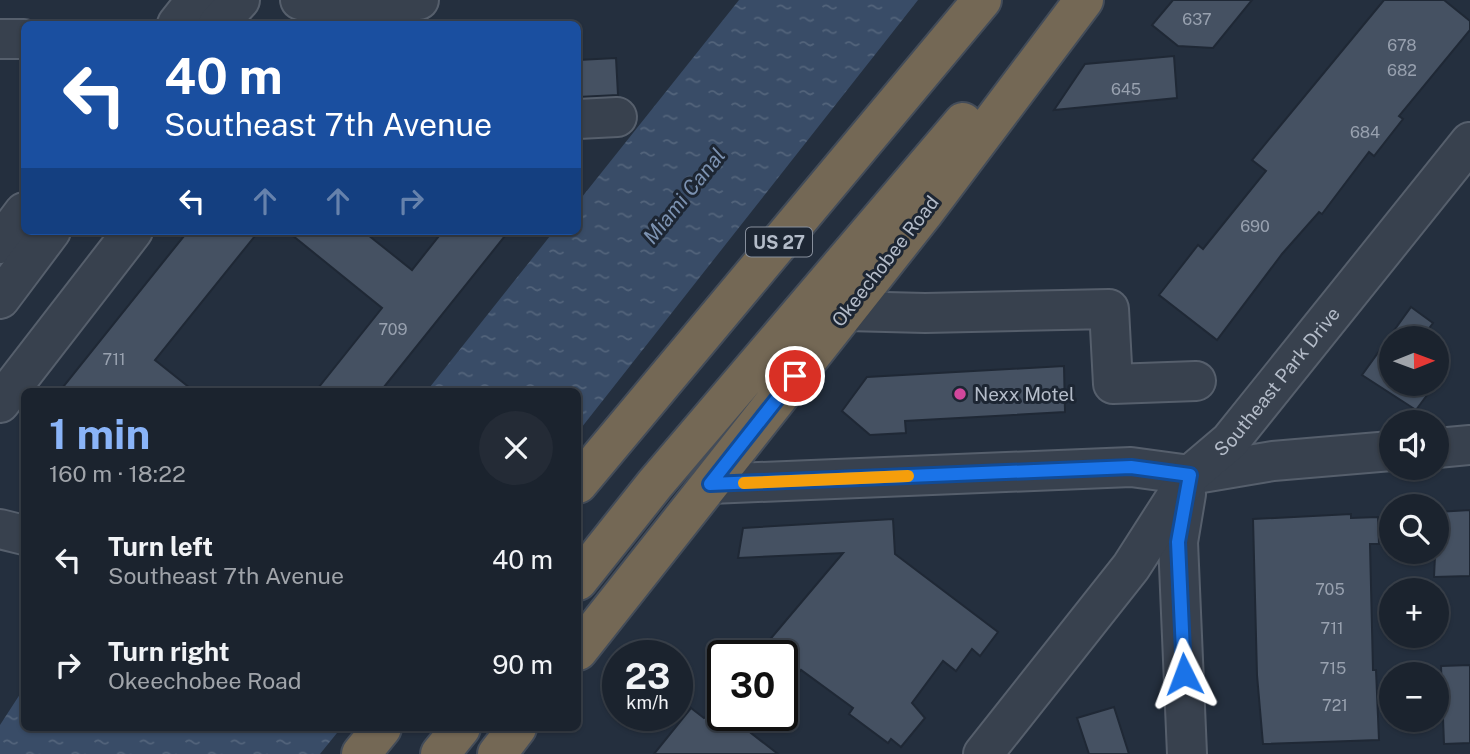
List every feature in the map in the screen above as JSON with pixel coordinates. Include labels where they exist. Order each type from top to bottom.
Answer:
[{"type":"highway","name":"US 27","points":[[581,480],[982,0]]},
{"type":"highway","points":[[581,577],[655,484],[932,158],[1074,0]]},
{"type":"highway","name":"Okeechobee Road","points":[[581,648],[847,311],[1084,0]]},
{"type":"highway","points":[[361,754],[380,731]]},
{"type":"highway","points":[[440,754],[459,731]]},
{"type":"highway","points":[[497,754],[515,731]]},
{"type":"street","points":[[180,21],[197,0]]},
{"type":"street","points":[[221,21],[240,0]]},
{"type":"street","points":[[300,0],[315,3],[419,0]]},
{"type":"street","points":[[0,39],[21,38]]},
{"type":"street","points":[[581,119],[617,117]]},
{"type":"street","name":"Southeast Park Drive","points":[[983,754],[1131,567],[1190,475],[1230,441],[1470,142]]},
{"type":"street","points":[[0,244],[21,216]]},
{"type":"street","points":[[0,299],[48,235]]},
{"type":"street","points":[[0,403],[131,235]]},
{"type":"street","points":[[847,311],[925,313],[1109,309],[1113,384],[1196,381]]},
{"type":"street","points":[[1449,447],[1470,445]]},
{"type":"street","points":[[710,484],[1131,467],[1190,475],[1273,461],[1379,453]]},
{"type":"street","points":[[1187,754],[1178,542],[1190,475]]},
{"type":"street","points":[[0,529],[21,534]]},
{"type":"water","name":"Miami Canal","points":[[739,0],[918,0],[581,428],[581,388],[429,388],[551,235],[581,235],[581,198]]},
{"type":"water","points":[[21,693],[21,731],[339,731],[320,754],[0,754],[0,725]]},
{"type":"building","points":[[1173,0],[1252,0],[1213,48],[1178,46],[1152,25]]},
{"type":"building","points":[[1384,0],[1444,0],[1470,21],[1470,30],[1399,116],[1403,119],[1374,156],[1369,152],[1322,214],[1319,212],[1282,254],[1217,340],[1159,295],[1198,245],[1203,249],[1266,171],[1252,160]]},
{"type":"building","points":[[1174,56],[1177,98],[1054,110],[1085,64]]},
{"type":"building","points":[[616,58],[618,95],[581,97],[581,60]]},
{"type":"building","points":[[185,235],[256,235],[155,360],[190,388],[62,388]]},
{"type":"building","points":[[292,235],[368,235],[412,270],[440,235],[506,235],[383,388],[318,388],[382,308]]},
{"type":"building","points":[[1411,307],[1433,323],[1431,326],[1397,326]]},
{"type":"building","points":[[1379,351],[1379,386],[1362,375]]},
{"type":"building","name":"Nexx Motel","points":[[1064,366],[1065,412],[905,421],[906,433],[870,435],[842,411],[867,377]]},
{"type":"building","points":[[1394,396],[1426,396],[1416,410]]},
{"type":"building","points":[[1470,510],[1470,576],[1434,577],[1435,564],[1449,564],[1449,511]]},
{"type":"building","points":[[1351,514],[1351,518],[1378,517],[1379,544],[1370,544],[1373,670],[1376,670],[1379,740],[1263,744],[1257,675],[1253,519]]},
{"type":"building","points":[[893,519],[895,554],[998,632],[980,656],[972,649],[956,671],[943,661],[912,703],[925,718],[901,747],[891,739],[888,743],[849,714],[853,708],[801,670],[798,674],[798,640],[770,640],[843,553],[738,558],[743,528]]},
{"type":"building","points":[[1470,665],[1470,743],[1444,744],[1444,732],[1449,732],[1449,666]]},
{"type":"building","points":[[1114,707],[1129,754],[1089,754],[1077,718]]},
{"type":"building","points":[[693,710],[704,718],[707,716],[707,731],[753,731],[751,733],[778,754],[654,754],[672,731],[693,731]]},
{"type":"slow traffic","points":[[744,483],[908,476]]},
{"type":"place","name":"Nexx Motel","points":[[960,394]]},
{"type":"route","points":[[795,376],[710,484],[1131,467],[1190,475],[1178,542],[1184,674]]}]
